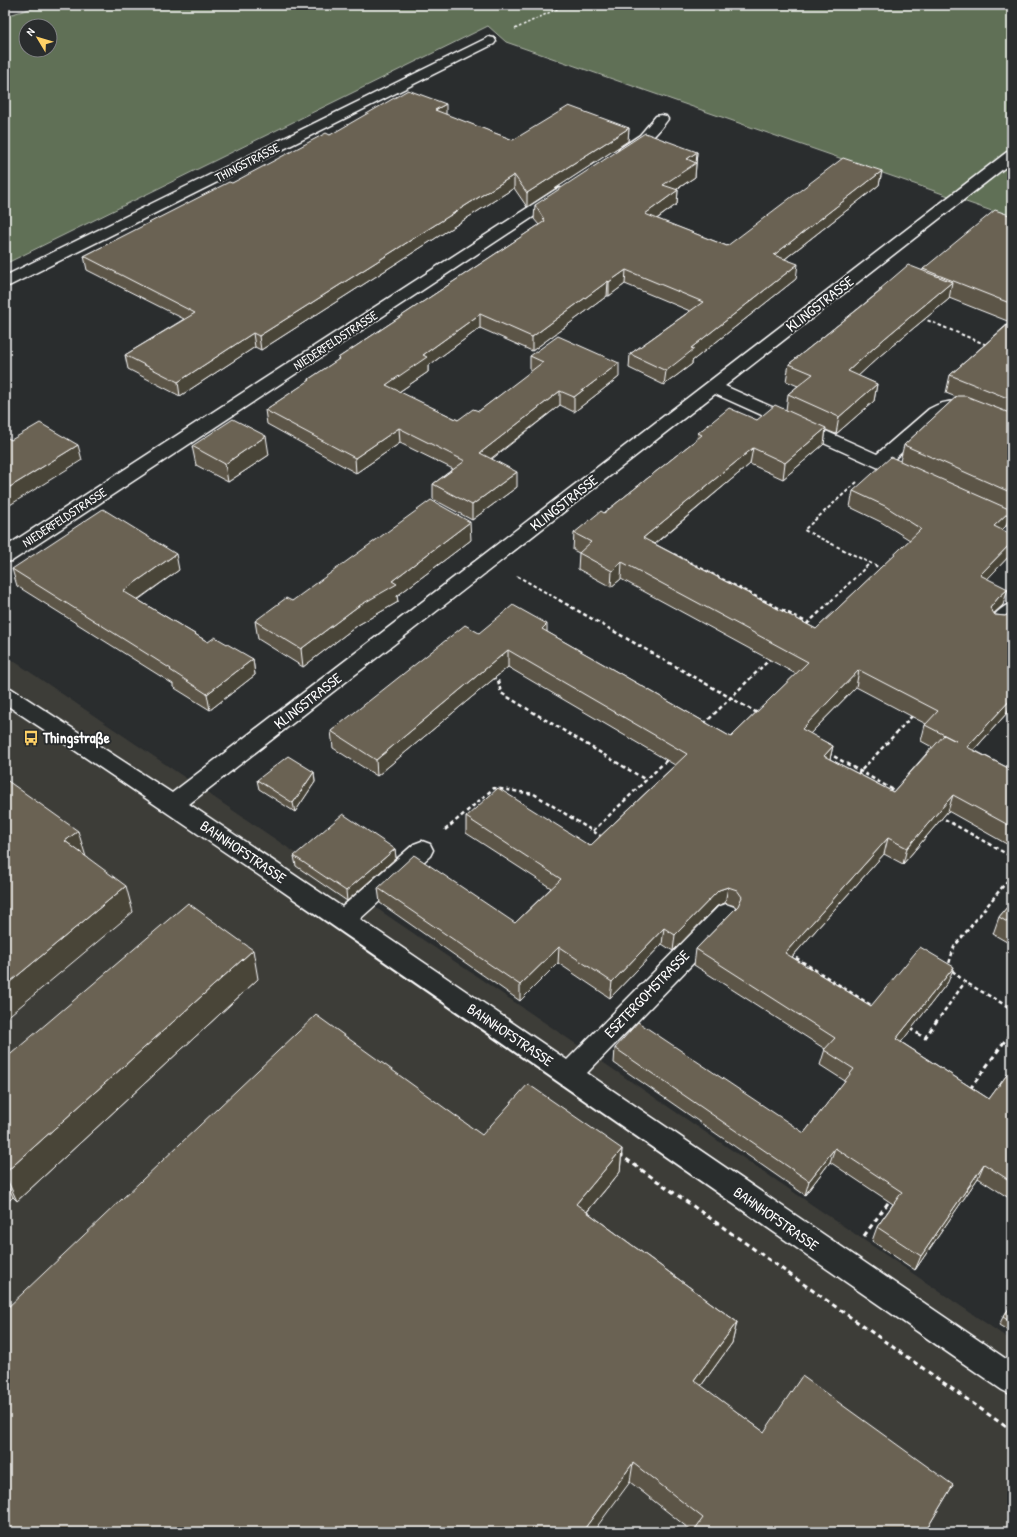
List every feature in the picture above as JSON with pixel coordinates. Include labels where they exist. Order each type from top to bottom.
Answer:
[{"type":"street","name":"THINGSTRASSE","points":[[5,282],[489,41]]},
{"type":"street","points":[[611,160],[645,138],[661,119]]},
{"type":"street","name":"KLINGSTRASSE","points":[[172,805],[1012,155]]},
{"type":"street","name":"NIEDERFELDSTRASSE","points":[[5,556],[571,186]]},
{"type":"street","points":[[713,387],[928,484]]},
{"type":"street","points":[[879,462],[935,413],[945,407],[956,406],[966,408],[1008,425],[1012,422]]},
{"type":"street","points":[[963,500],[1012,521]]},
{"type":"street","points":[[997,625],[1012,610]]},
{"type":"street","name":"BAHNHOFSTRASSE","points":[[5,694],[343,920],[843,1266],[1012,1380]]},
{"type":"street","points":[[343,920],[422,850]]},
{"type":"street","name":"ESZTERGOMSTRASSE","points":[[569,1075],[726,914]]},
{"type":"path","points":[[489,41],[565,5]]},
{"type":"path","points":[[917,316],[990,347]]},
{"type":"path","points":[[879,462],[804,530],[884,570]]},
{"type":"path","points":[[673,554],[808,623]]},
{"type":"path","points":[[489,561],[765,717]]},
{"type":"path","points":[[803,628],[870,563]]},
{"type":"path","points":[[703,725],[771,658]]},
{"type":"path","points":[[491,676],[498,680],[501,693],[646,780]]},
{"type":"path","points":[[855,777],[918,710]]},
{"type":"path","points":[[826,752],[902,795]]},
{"type":"path","points":[[593,831],[674,753]]},
{"type":"path","points":[[422,850],[494,788],[534,794],[606,840]]},
{"type":"path","points":[[936,814],[1012,857]]},
{"type":"path","points":[[1012,875],[954,947],[948,967],[965,982],[1012,1009]]},
{"type":"path","points":[[789,954],[877,1009]]},
{"type":"path","points":[[904,1026],[925,1038],[965,982]]},
{"type":"path","points":[[967,1093],[1012,1031]]},
{"type":"path","points":[[616,1152],[1012,1431]]},
{"type":"path","points":[[843,1266],[892,1196]]},
{"type":"shaded area","points":[[5,655],[1012,1341],[1012,1532],[5,1532]]},
{"type":"green space","points":[[44,5],[1012,5],[1012,218],[506,42],[488,26],[5,264],[5,16]]},
{"type":"building","points":[[408,90],[446,104],[435,110],[513,140],[569,106],[629,128],[527,193],[514,175],[259,336],[253,333],[178,382],[125,355],[195,313],[84,256],[229,182],[232,183],[326,133],[330,135]]},
{"type":"building","points":[[645,133],[697,152],[687,159],[696,163],[663,185],[678,190],[645,214],[727,246],[843,158],[882,171],[774,255],[798,264],[691,348],[694,349],[666,371],[630,354],[703,302],[626,270],[609,282],[608,281],[532,337],[480,314],[423,355],[427,357],[386,385],[458,420],[473,409],[479,411],[543,362],[530,356],[558,336],[619,363],[574,397],[560,391],[480,453],[517,472],[472,505],[433,484],[465,461],[399,428],[355,458],[265,410],[310,380],[309,379],[339,359],[338,358],[545,221],[535,205]]},
{"type":"building","points":[[995,210],[1012,216],[1012,304],[923,269]]},
{"type":"building","points":[[908,265],[952,282],[848,371],[877,384],[839,417],[788,394],[813,374],[789,364],[882,290],[880,289]]},
{"type":"building","points":[[1012,321],[1012,398],[1005,397],[950,375]]},
{"type":"building","points":[[957,396],[966,396],[1012,414],[1012,493],[904,445]]},
{"type":"building","points":[[775,405],[826,428],[785,463],[753,448],[643,538],[816,629],[921,529],[885,506],[853,491],[891,457],[1011,510],[994,526],[1012,535],[1012,542],[980,575],[1008,589],[990,608],[995,615],[1005,616],[1012,612],[1012,698],[967,747],[1012,770],[1012,827],[953,795],[907,848],[888,838],[785,953],[871,1006],[920,947],[954,967],[896,1039],[989,1099],[1012,1068],[1012,1182],[984,1164],[921,1256],[877,1227],[902,1192],[835,1148],[809,1181],[615,1048],[638,1022],[804,1133],[854,1069],[824,1050],[835,1038],[696,949],[738,906],[742,897],[737,890],[728,887],[719,890],[675,935],[664,928],[612,982],[559,947],[520,985],[378,888],[414,855],[515,923],[561,879],[466,817],[498,788],[590,846],[687,754],[508,650],[376,760],[331,731],[465,625],[479,633],[513,605],[547,624],[542,629],[731,737],[808,662],[622,562],[612,571],[579,553],[591,542],[574,533],[601,511],[604,513],[702,435],[698,433],[729,408],[757,420]],"holes":[[[859,670],[938,711],[925,725],[956,741],[944,735],[893,792],[824,756],[833,746],[802,729]]]},
{"type":"building","points":[[233,419],[266,436],[225,464],[192,446]]},
{"type":"building","points":[[40,423],[78,445],[5,490],[5,436],[11,440]]},
{"type":"building","points":[[431,500],[470,522],[392,581],[397,584],[357,607],[301,649],[255,621],[286,598],[292,601]]},
{"type":"building","points":[[103,509],[176,554],[123,591],[208,642],[215,637],[253,659],[207,694],[170,670],[171,669],[12,569]]},
{"type":"building","points":[[288,756],[314,772],[293,803],[257,780]]},
{"type":"building","points":[[5,779],[78,831],[65,841],[126,886],[5,986]]},
{"type":"building","points":[[343,814],[395,849],[346,891],[294,856]]},
{"type":"building","points":[[1012,901],[1012,925],[999,917]]},
{"type":"building","points":[[188,903],[253,950],[5,1173],[5,1059]]},
{"type":"building","points":[[316,1015],[482,1135],[528,1084],[622,1149],[576,1204],[737,1322],[694,1380],[764,1432],[802,1376],[953,1485],[925,1532],[693,1532],[703,1518],[633,1463],[582,1532],[5,1532],[5,1310]]},
{"type":"building","points":[[1012,1304],[1012,1323],[1003,1317]]},
{"type":"place","name":"Thingstraße","points":[[31,738]]}]
